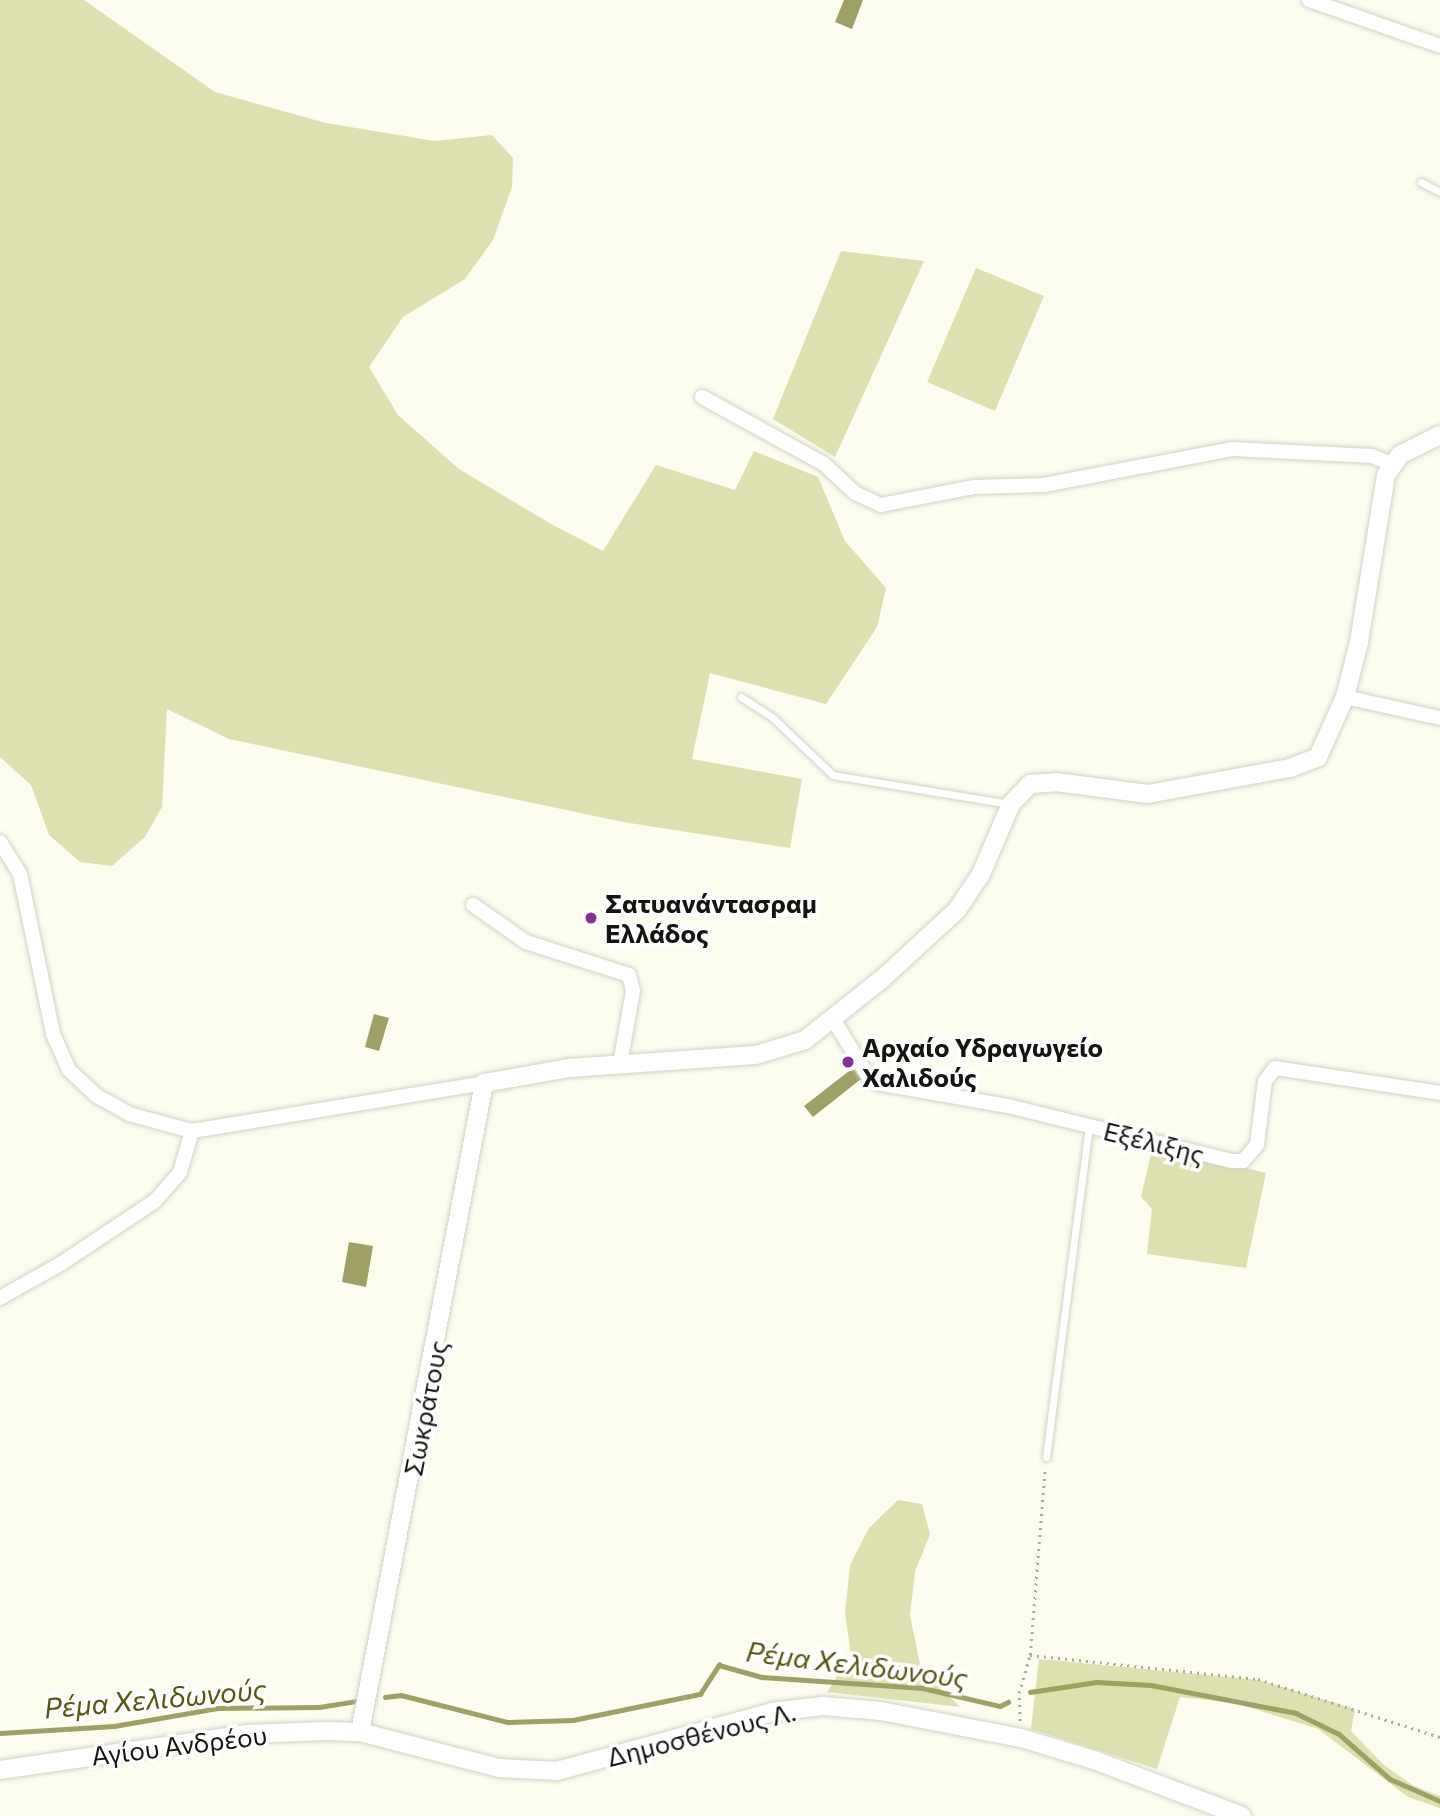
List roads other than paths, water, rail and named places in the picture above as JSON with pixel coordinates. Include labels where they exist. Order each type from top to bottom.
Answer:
[{"type":"street","points":[[1309,0],[1440,46]]},
{"type":"street","points":[[702,397],[824,464],[855,493],[881,505],[974,487],[1044,485],[1233,449],[1372,456],[1392,464]]},
{"type":"street","points":[[0,842],[20,874],[53,1034],[69,1070],[97,1096],[129,1114],[192,1131],[484,1083],[620,1064],[756,1055],[805,1040],[834,1019],[957,910],[981,874],[1011,804],[1030,784],[1056,782],[1148,794],[1290,768],[1318,757],[1345,697],[1359,642],[1386,475],[1400,455],[1440,435]]},
{"type":"street","points":[[1345,697],[1440,718]]},
{"type":"street","points":[[473,905],[526,942],[629,975],[633,991],[620,1064]]},
{"type":"street","name":"Εξέλιξης","points":[[834,1019],[868,1076],[877,1083],[1089,1125],[1243,1161],[1256,1145],[1265,1081],[1275,1068],[1440,1093]]},
{"type":"street","name":"Σωκράτους","points":[[360,1732],[484,1083]]},
{"type":"street","points":[[0,1298],[41,1277],[155,1201],[180,1172],[192,1131]]},
{"type":"street","name":"Δημοσθένους Λ.","points":[[360,1732],[499,1768],[557,1770],[772,1712],[823,1706],[881,1711],[1021,1738],[1097,1760],[1242,1816]]},
{"type":"street","name":"Αγίου Ανδρέου","points":[[0,1770],[246,1734],[360,1732]]},
{"type":"lane","points":[[1420,182],[1440,192]]},
{"type":"lane","points":[[741,697],[772,717],[833,775],[1011,804]]},
{"type":"lane","points":[[1046,1457],[1089,1125]]},
{"type":"waterway","name":"Ρέμα Χελιδωνούς","points":[[385,1697],[401,1695],[508,1722],[573,1720],[700,1694],[719,1665],[762,1677],[923,1688],[1000,1706],[1008,1702]]},
{"type":"waterway","name":"Ρέμα Χελιδωνούς","points":[[1030,1692],[1096,1682],[1151,1685],[1296,1713],[1339,1734],[1390,1779],[1440,1801]]},
{"type":"waterway","name":"Ρέμα Χελιδωνούς","points":[[0,1733],[114,1726],[218,1708],[319,1707],[356,1701]]},
{"type":"place","name":"Σατυανάντασραμ Ελλάδος","points":[[591,918]]},
{"type":"place","name":"Αρχαίο Υδραγωγείο Χαλιδούς","points":[[848,1062]]}]
